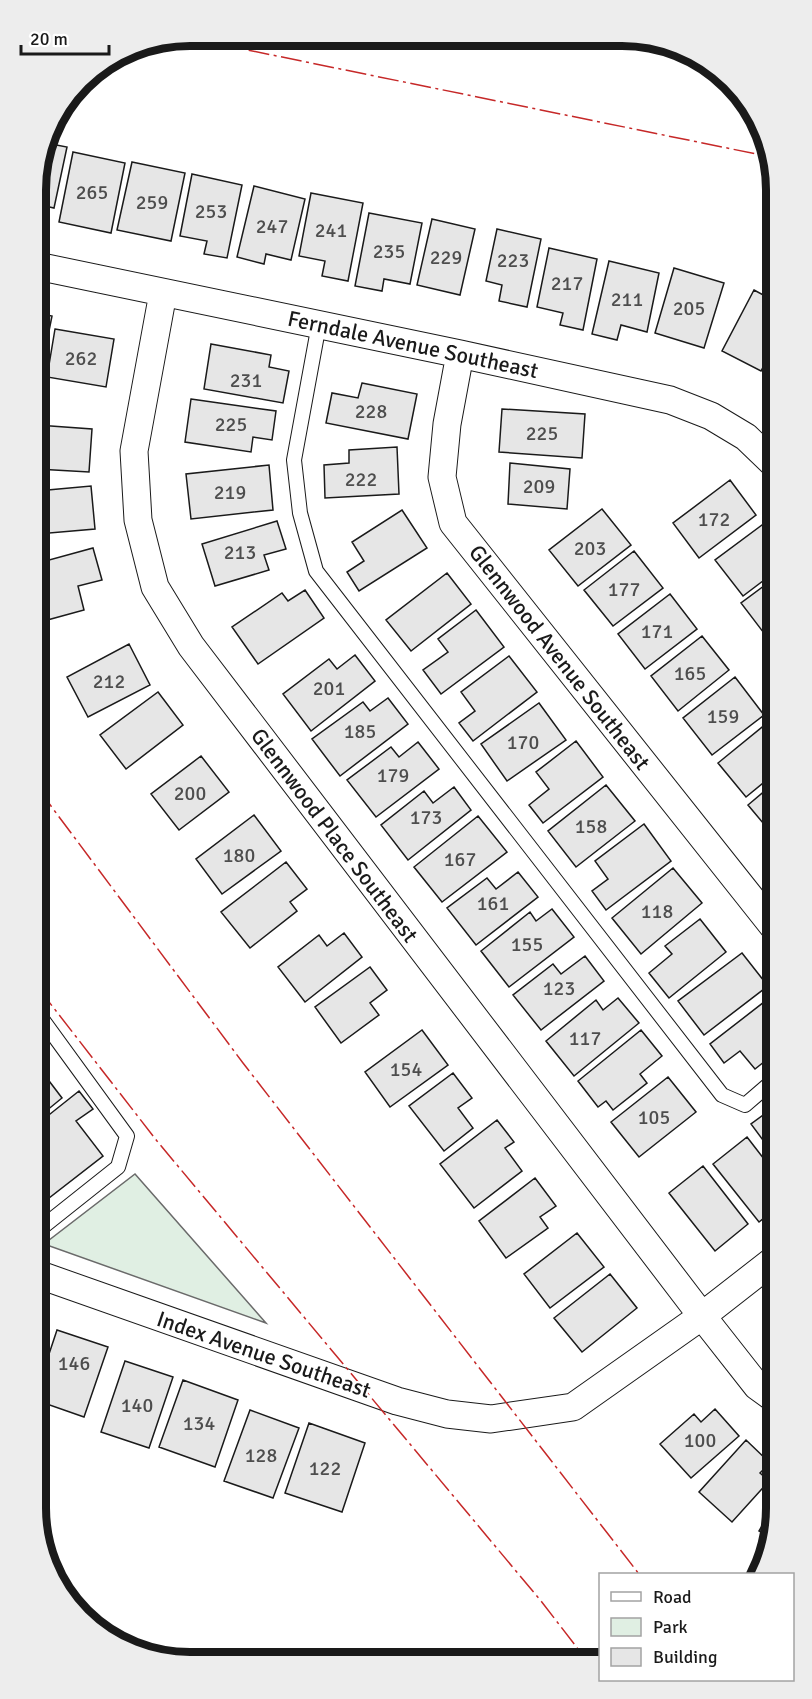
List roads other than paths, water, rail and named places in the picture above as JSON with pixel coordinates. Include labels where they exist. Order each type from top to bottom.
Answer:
[{"type":"street","name":"Ferndale Avenue Southeast","points":[[47,268],[670,400],[711,416],[746,437],[766,456]]},
{"type":"street","name":"Glennwood Place Southeast","points":[[163,293],[134,451],[138,520],[155,587],[191,646],[702,1316],[757,1386],[765,1392]]},
{"type":"street","name":"Glennwood Avenue Southeast","points":[[460,354],[447,424],[442,477],[453,523],[765,915]]},
{"type":"street","name":"Index Avenue Southeast","points":[[47,1277],[397,1401],[447,1414],[491,1419],[573,1407],[702,1316],[765,1267]]},
{"type":"lane","points":[[319,324],[294,460],[300,513],[316,571],[722,1095],[745,1104],[765,1087]]},
{"type":"lane","points":[[47,1026],[127,1136],[118,1167],[47,1223]]}]
